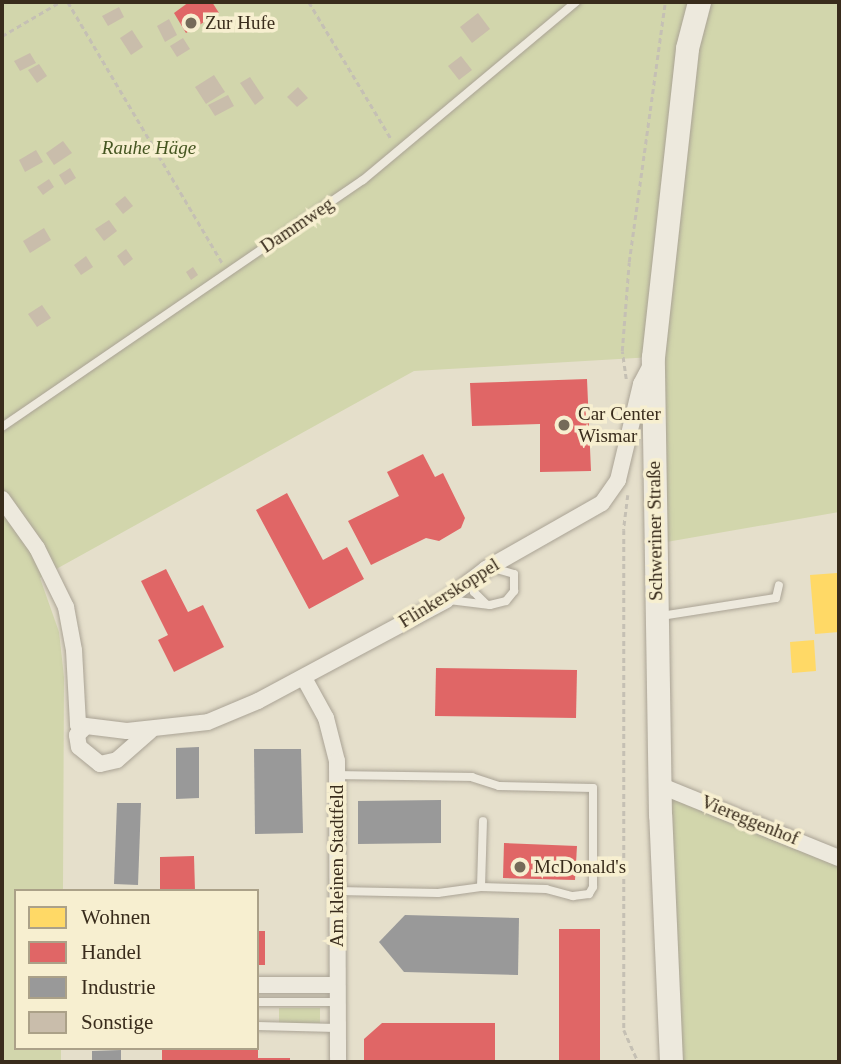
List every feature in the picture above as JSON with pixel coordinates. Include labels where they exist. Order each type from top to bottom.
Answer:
[{"type":"main road","name":"Schweriner Straße","points":[[671,1062],[659,785],[653,362],[687,48],[699,2]]},
{"type":"street","name":"Flinkerskoppel","points":[[84,728],[152,729],[208,722],[304,678],[446,600],[481,573],[602,503],[618,480],[640,384],[653,362]]},
{"type":"street","points":[[2,499],[37,548],[65,607],[74,650],[78,725],[84,728],[77,735],[79,747],[100,764],[117,760],[152,729]]},
{"type":"street","name":"Am kleinen Stadtfeld","points":[[304,678],[326,718],[337,775],[338,1062]]},
{"type":"street","name":"Viereggenhof","points":[[659,785],[839,858]]},
{"type":"street","points":[[259,985],[336,985]]},
{"type":"lane","name":"Dammweg","points":[[2,427],[400,152],[576,2]]},
{"type":"lane","points":[[446,600],[490,605],[510,598],[516,581],[510,570],[481,573],[474,592],[490,605]]},
{"type":"lane","points":[[657,617],[776,598],[779,584]]},
{"type":"lane","points":[[337,775],[484,780],[499,786],[593,788],[593,887],[589,894],[573,896],[546,889],[481,887],[438,893],[337,891]]},
{"type":"lane","points":[[481,887],[483,821]]},
{"type":"lane","points":[[259,1002],[336,1002]]},
{"type":"lane","points":[[259,1026],[336,1028]]},
{"type":"path","points":[[2,36],[60,2]]},
{"type":"path","points":[[68,2],[227,272]]},
{"type":"path","points":[[309,2],[400,152]]},
{"type":"path","points":[[626,388],[622,351],[629,262],[665,2]]},
{"type":"path","points":[[618,480],[628,492],[624,530],[624,1030],[638,1062]]},
{"type":"green space","name":"Rauhe Häge","points":[[2,2],[839,2],[839,512],[655,544],[653,357],[414,371],[40,578],[59,632],[64,677],[63,889],[14,889],[14,1050],[61,1050],[61,1062],[2,1062]]},
{"type":"green space","points":[[664,788],[839,858],[839,1062],[669,1062]]},
{"type":"green space","points":[[279,1008],[320,1008],[320,1023],[279,1023]]},
{"type":"building: Wohnen","points":[[837,573],[839,632],[815,634],[810,575]]},
{"type":"building: Wohnen","points":[[814,640],[816,671],[792,673],[790,642]]},
{"type":"building: Handel","name":"Zur Hufe","points":[[189,2],[212,2],[219,13],[186,33],[174,13]]},
{"type":"building: Handel","name":"Car Center Wismar","points":[[587,379],[591,471],[540,472],[540,424],[472,426],[470,383]]},
{"type":"building: Handel","points":[[423,454],[435,477],[443,473],[465,518],[461,528],[439,541],[426,538],[371,565],[348,521],[399,496],[387,472]]},
{"type":"building: Handel","points":[[287,493],[323,560],[347,547],[364,579],[309,609],[256,510]]},
{"type":"building: Handel","points":[[166,569],[188,612],[203,605],[224,647],[174,672],[158,640],[168,635],[141,581]]},
{"type":"building: Handel","points":[[436,668],[577,670],[576,718],[435,716]]},
{"type":"building: Handel","points":[[504,843],[577,846],[575,880],[503,878]]},
{"type":"building: Handel","points":[[194,856],[195,889],[160,889],[160,857]]},
{"type":"building: Handel","points":[[559,929],[600,929],[600,1062],[559,1062]]},
{"type":"building: Handel","points":[[259,931],[265,931],[265,965],[259,965]]},
{"type":"building: Handel","points":[[382,1023],[495,1023],[495,1062],[364,1062],[364,1039]]},
{"type":"building: Handel","points":[[162,1050],[258,1050],[258,1058],[290,1058],[290,1062],[162,1062]]},
{"type":"building: Industrie","points":[[199,747],[199,798],[176,799],[176,748]]},
{"type":"building: Industrie","points":[[254,749],[301,749],[303,833],[255,834]]},
{"type":"building: Industrie","points":[[441,800],[441,843],[358,844],[358,801]]},
{"type":"building: Industrie","points":[[117,803],[141,803],[138,885],[114,884]]},
{"type":"building: Industrie","points":[[405,915],[519,918],[518,975],[404,972],[379,942]]},
{"type":"building: Industrie","points":[[121,1050],[121,1062],[92,1062],[92,1051]]},
{"type":"building: Sonstige","points":[[119,7],[124,17],[108,26],[102,16]]},
{"type":"building: Sonstige","points":[[478,13],[490,29],[472,43],[460,27]]},
{"type":"building: Sonstige","points":[[169,19],[177,35],[165,42],[157,26]]},
{"type":"building: Sonstige","points":[[132,30],[143,47],[131,55],[120,38]]},
{"type":"building: Sonstige","points":[[183,38],[190,49],[177,57],[170,46]]},
{"type":"building: Sonstige","points":[[30,53],[36,63],[20,71],[14,61]]},
{"type":"building: Sonstige","points":[[461,56],[472,70],[459,80],[448,66]]},
{"type":"building: Sonstige","points":[[39,64],[47,76],[37,83],[28,70]]},
{"type":"building: Sonstige","points":[[214,75],[225,92],[206,104],[195,87]]},
{"type":"building: Sonstige","points":[[250,77],[264,98],[255,105],[240,83]]},
{"type":"building: Sonstige","points":[[298,87],[308,98],[297,107],[287,97]]},
{"type":"building: Sonstige","points":[[228,95],[234,106],[215,116],[208,105]]},
{"type":"building: Sonstige","points":[[63,141],[72,153],[54,165],[46,153]]},
{"type":"building: Sonstige","points":[[36,150],[43,162],[25,172],[19,160]]},
{"type":"building: Sonstige","points":[[70,168],[76,178],[65,185],[59,175]]},
{"type":"building: Sonstige","points":[[49,179],[54,187],[43,195],[37,187]]},
{"type":"building: Sonstige","points":[[125,196],[133,206],[123,214],[115,204]]},
{"type":"building: Sonstige","points":[[109,220],[117,231],[104,241],[95,229]]},
{"type":"building: Sonstige","points":[[44,228],[51,240],[30,253],[23,241]]},
{"type":"building: Sonstige","points":[[126,249],[133,259],[124,266],[117,256]]},
{"type":"building: Sonstige","points":[[86,256],[93,267],[81,275],[74,265]]},
{"type":"building: Sonstige","points":[[193,267],[198,275],[191,280],[186,272]]},
{"type":"building: Sonstige","points":[[42,305],[51,318],[37,327],[28,314]]},
{"type":"place","name":"Zur Hufe","points":[[191,23]]},
{"type":"place","name":"Car Center Wismar","points":[[564,425]]},
{"type":"place","name":"McDonald's","points":[[520,867]]}]
